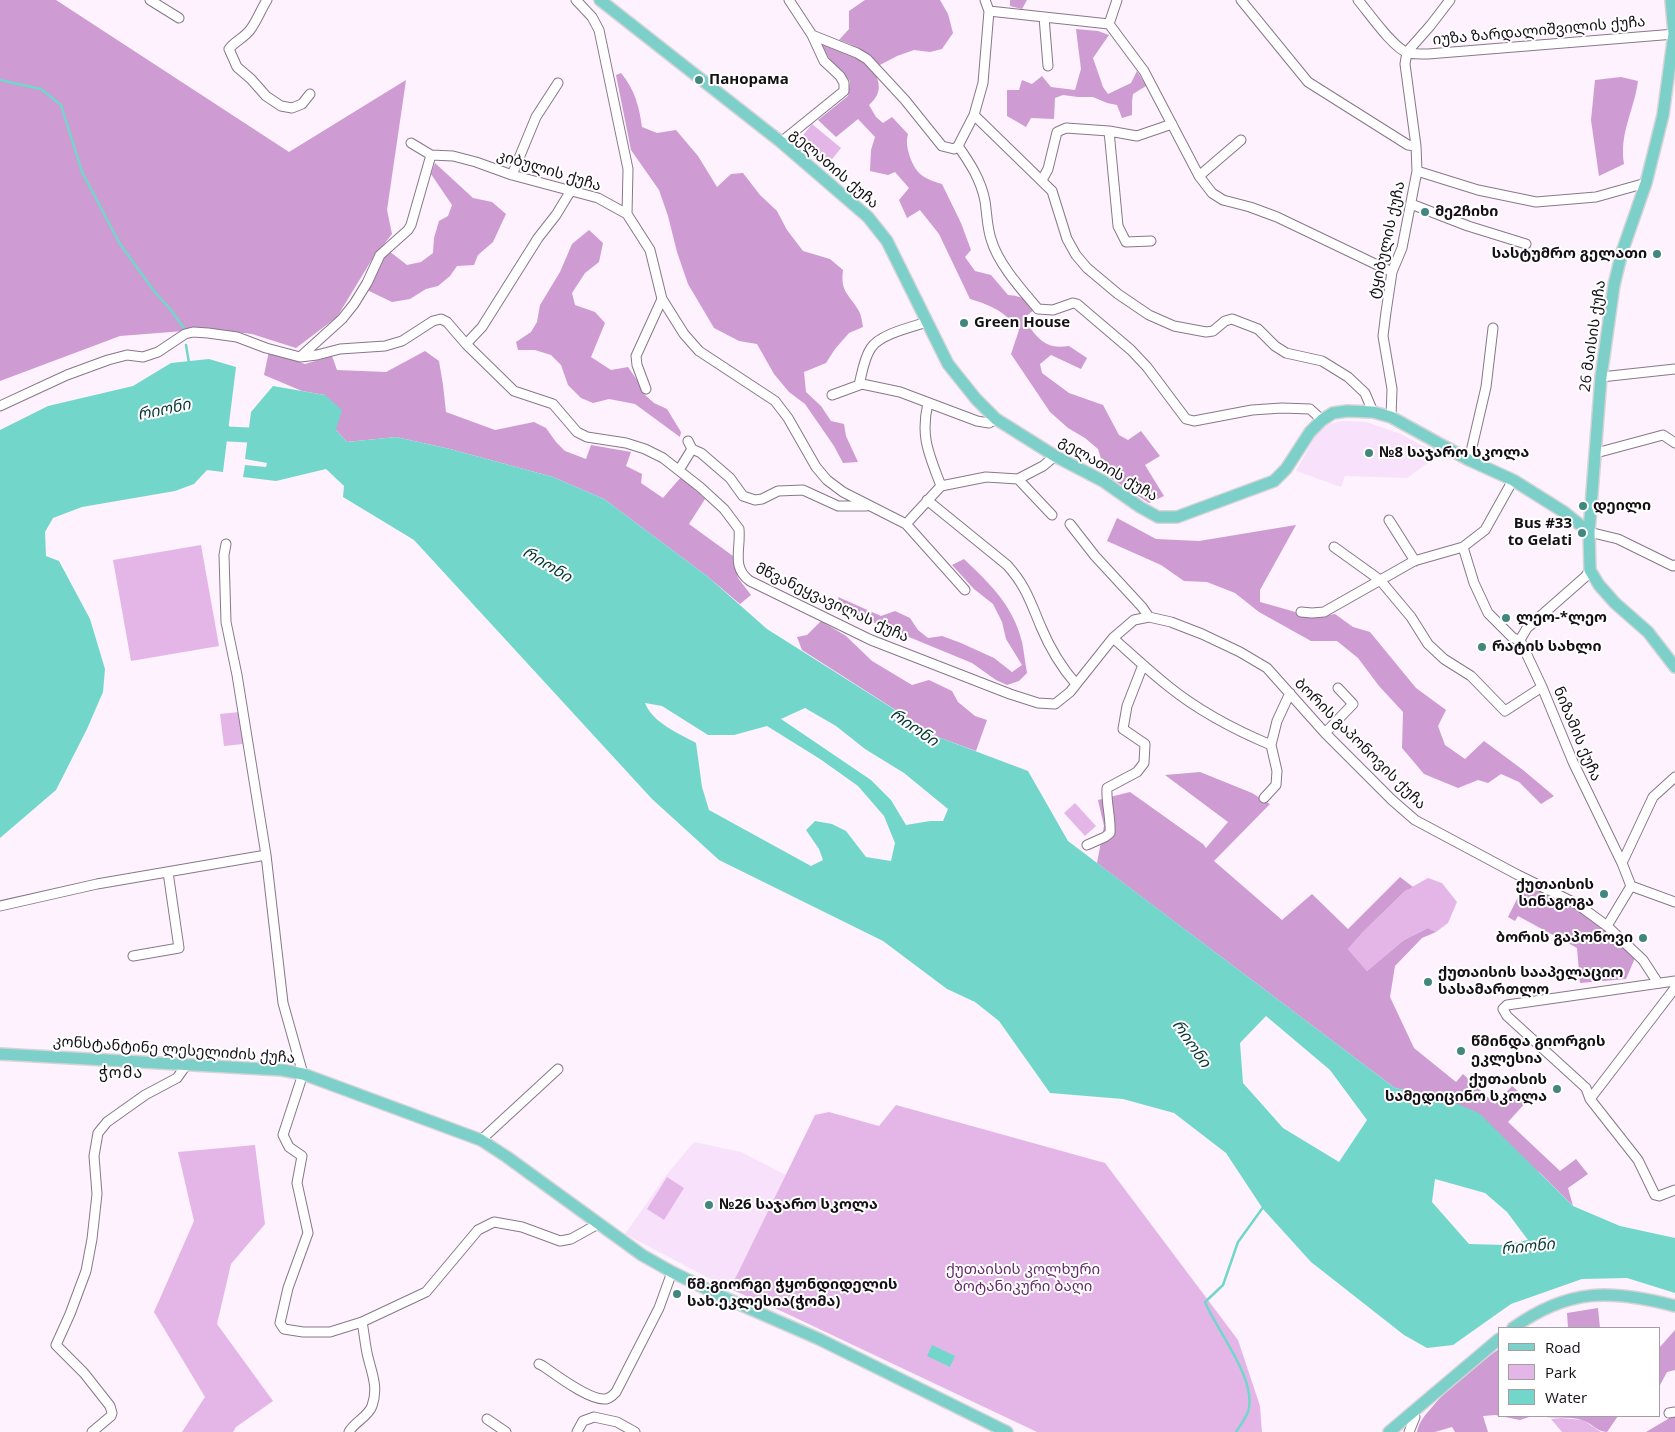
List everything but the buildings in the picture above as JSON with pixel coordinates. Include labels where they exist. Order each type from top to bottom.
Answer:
[{"type":"main road","name":"გელათის ქუჩა","points":[[600,0],[781,142],[868,217],[887,241],[948,364],[976,399],[996,419],[1055,456],[1103,481],[1158,517],[1177,518],[1274,481],[1286,470],[1310,432],[1322,420],[1333,413],[1347,411],[1373,412],[1391,417],[1469,460],[1513,480],[1564,512],[1589,532]]},
{"type":"main road","name":"26 მაისის ქუჩა","points":[[1589,532],[1601,377],[1614,285],[1622,252],[1646,183],[1663,115],[1674,34],[1671,0]]},
{"type":"main road","points":[[1589,532],[1590,570],[1599,585],[1609,597],[1648,632],[1675,667]]},
{"type":"main road","name":"კონსტანტინე ლესელიძის ქუჩა","points":[[0,1054],[282,1070],[303,1074],[481,1140],[642,1255],[672,1272],[723,1297],[819,1339],[1007,1432]]},
{"type":"main road","points":[[1515,1327],[1546,1308],[1579,1297],[1604,1294],[1630,1296],[1675,1306]]},
{"type":"main road","points":[[1389,1432],[1498,1340]]},
{"type":"street","points":[[150,0],[179,18]]},
{"type":"street","points":[[267,0],[251,29],[229,49],[237,68],[251,79],[266,96],[281,106],[292,108],[302,104],[310,94]]},
{"type":"street","points":[[576,0],[592,17],[599,30],[628,169],[626,214]]},
{"type":"street","points":[[781,142],[844,91],[844,83],[840,76],[824,61],[812,35],[788,0]]},
{"type":"street","points":[[812,35],[867,59],[905,100],[942,146],[954,149],[958,146],[974,115],[983,83],[989,11],[985,0]]},
{"type":"street","points":[[1109,24],[1117,0]]},
{"type":"street","points":[[1241,0],[1308,82],[1408,145],[1416,146]]},
{"type":"street","points":[[1358,0],[1381,28],[1398,46],[1407,52],[1450,0]]},
{"type":"street","points":[[989,11],[1109,24],[1144,71],[1199,176],[1212,193],[1224,200],[1277,217],[1392,272]]},
{"type":"street","points":[[1044,17],[1048,66]]},
{"type":"street","name":"იუზა ზარდალიშვილის ქუჩა","points":[[1407,52],[1428,54],[1674,34]]},
{"type":"street","name":"ტყიბულის ქუჩა","points":[[1391,417],[1392,389],[1383,336],[1392,272],[1402,248],[1417,171],[1416,146],[1405,64],[1407,52]]},
{"type":"street","points":[[512,175],[536,117],[558,83]]},
{"type":"street","points":[[974,115],[1052,191],[1067,239],[1076,255],[1118,294],[1149,315],[1174,326],[1206,332],[1232,319],[1258,329],[1275,346],[1286,353],[1322,361],[1348,376],[1365,392],[1373,412]]},
{"type":"street","points":[[1042,180],[1048,169],[1057,132],[1066,128],[1109,131],[1137,136],[1172,124]]},
{"type":"street","points":[[1109,131],[1118,226],[1126,242],[1151,241]]},
{"type":"street","points":[[1199,176],[1241,140]]},
{"type":"street","points":[[300,357],[342,319],[367,283],[380,255],[408,230],[411,225],[431,154],[411,143]]},
{"type":"street","points":[[958,146],[979,182],[991,240],[1009,272],[1038,309],[1053,310],[1073,303],[1078,304],[1148,367],[1186,419],[1194,421],[1252,410],[1282,408],[1310,409],[1322,420]]},
{"type":"street","name":"კიბულის ქუჩა","points":[[431,154],[453,156],[476,162],[512,175],[598,198],[626,214],[650,250],[662,299],[684,334],[699,351],[775,401],[788,418],[816,467],[827,480],[843,492],[906,524]]},
{"type":"street","points":[[1417,171],[1478,190],[1536,202],[1596,197],[1646,183]]},
{"type":"street","points":[[466,344],[482,327],[538,238],[556,215],[570,192]]},
{"type":"street","points":[[1411,204],[1468,226],[1526,244]]},
{"type":"street","points":[[646,389],[637,365],[636,356],[662,299]]},
{"type":"street","name":"მწვანეყვავილას ქუჩა","points":[[0,406],[67,375],[108,360],[126,355],[143,357],[158,352],[184,334],[194,332],[208,332],[237,337],[266,348],[300,357],[340,349],[385,346],[402,341],[434,321],[441,319],[447,322],[466,344],[514,391],[553,404],[577,432],[588,437],[645,449],[663,458],[679,470],[724,509],[740,529],[739,568],[743,576],[750,581],[871,640],[1010,694],[1038,703],[1055,704],[1073,688]]},
{"type":"street","points":[[859,385],[868,353],[872,346],[888,335],[927,322]]},
{"type":"street","points":[[1469,460],[1486,386],[1493,328]]},
{"type":"street","points":[[1601,377],[1675,369]]},
{"type":"street","points":[[832,395],[862,384],[900,392],[977,421],[989,423],[996,419]]},
{"type":"street","points":[[928,402],[924,435],[930,459],[941,486]]},
{"type":"street","points":[[1596,452],[1663,435],[1675,443]]},
{"type":"street","points":[[679,470],[690,445],[730,478],[743,496],[755,500],[762,499],[778,491],[803,490],[838,506],[869,506]]},
{"type":"street","points":[[965,590],[906,524],[941,486],[986,477],[1018,479],[1043,466],[1055,456]]},
{"type":"street","points":[[1018,479],[1052,515]]},
{"type":"street","points":[[1301,612],[1324,612],[1415,561],[1463,547],[1485,530],[1513,480]]},
{"type":"street","points":[[927,500],[1007,565],[1017,576],[1026,590],[1041,628],[1069,676],[1073,688]]},
{"type":"street","points":[[1389,520],[1415,561]]},
{"type":"street","points":[[1070,524],[1095,556],[1149,617],[1134,620],[1113,638],[1073,688]]},
{"type":"street","points":[[1589,532],[1618,539],[1674,566]]},
{"type":"street","points":[[226,544],[224,555],[226,622],[237,675],[266,856],[283,1003],[303,1074],[283,1135],[289,1147],[302,1156],[297,1183],[308,1233],[288,1288],[280,1323],[284,1329],[303,1332],[330,1332],[362,1322],[426,1292],[478,1230],[494,1222],[522,1227],[560,1241],[571,1240],[598,1224]]},
{"type":"street","points":[[1334,546],[1380,580],[1411,616],[1428,644],[1444,659],[1471,676],[1505,711],[1542,687]]},
{"type":"street","points":[[1463,547],[1474,583],[1488,613],[1513,638],[1520,640],[1527,628],[1586,577],[1590,570]]},
{"type":"street","name":"ბორის გაპონოვის ქუჩა","points":[[1149,617],[1171,622],[1202,634],[1240,652],[1267,668],[1325,733],[1392,800],[1415,820],[1577,904],[1606,926],[1643,960],[1658,983]]},
{"type":"street","points":[[1113,638],[1167,686],[1195,706],[1271,745]]},
{"type":"street","name":"ნიზამის ქუჩა","points":[[1520,640],[1573,762],[1622,863],[1631,886]]},
{"type":"street","points":[[1087,845],[1110,833],[1111,820],[1106,795],[1107,788],[1136,772],[1144,763],[1145,744],[1123,729],[1127,706],[1143,665]]},
{"type":"street","points":[[1325,733],[1353,704],[1338,688]]},
{"type":"street","points":[[1264,798],[1276,786],[1277,771],[1271,745],[1276,721],[1290,693]]},
{"type":"street","points":[[1622,863],[1653,797],[1675,777]]},
{"type":"street","points":[[0,906],[97,884],[266,856]]},
{"type":"street","points":[[133,956],[179,948],[168,872]]},
{"type":"street","points":[[1606,926],[1631,886],[1675,902]]},
{"type":"street","points":[[1675,981],[1508,1005],[1503,1010],[1507,1016],[1586,1088],[1590,1099],[1638,1160],[1655,1195],[1659,1196],[1675,1190]]},
{"type":"street","points":[[1590,1099],[1675,988]]},
{"type":"street","points":[[92,1432],[111,1416],[110,1406],[84,1373],[56,1345],[86,1271],[97,1194],[94,1156],[98,1133],[107,1122],[145,1095],[177,1078],[188,1064]]},
{"type":"street","points":[[481,1140],[558,1069]]},
{"type":"street","points":[[539,1364],[567,1384],[597,1398],[605,1399],[611,1397],[616,1392],[659,1308],[672,1272]]},
{"type":"street","points":[[349,1432],[352,1426],[368,1413],[372,1407],[375,1388],[374,1375],[367,1354],[362,1322]]},
{"type":"street","points":[[1409,1432],[1415,1417],[1413,1413]]},
{"type":"street","points":[[577,1432],[583,1421],[594,1416],[617,1422],[635,1432]]},
{"type":"street","points":[[487,1419],[506,1432]]},
{"type":"shaded area","points":[[0,0],[56,0],[289,152],[406,80],[387,210],[392,234],[371,261],[337,317],[296,348],[252,334],[209,329],[120,336],[0,381]]},
{"type":"shaded area","points":[[865,0],[940,0],[948,14],[953,33],[942,49],[930,52],[914,50],[878,66],[861,50],[839,40],[849,29],[849,11]]},
{"type":"shaded area","points":[[1010,0],[1027,0],[1022,9],[1010,6]]},
{"type":"shaded area","points":[[1076,29],[1098,31],[1109,35],[1093,58],[1103,87],[1108,94],[1131,83],[1137,71],[1146,86],[1133,94],[1132,115],[1122,118],[1117,105],[1093,97],[1063,95],[1055,98],[1054,119],[1031,118],[1026,127],[1007,116],[1007,90],[1019,90],[1022,80],[1032,84],[1042,76],[1051,87],[1075,90],[1081,69]]},
{"type":"shaded area","points":[[824,43],[862,59],[875,73],[879,90],[869,105],[876,117],[883,123],[892,117],[908,134],[908,151],[914,166],[920,174],[942,184],[961,223],[971,250],[965,257],[975,271],[991,275],[1008,295],[1023,299],[1035,309],[1023,319],[1042,341],[1053,346],[1069,346],[1087,358],[1081,369],[1051,355],[1040,364],[1042,373],[1069,393],[1103,405],[1119,435],[1128,440],[1141,431],[1160,456],[1145,465],[1164,496],[1149,503],[1106,475],[1098,449],[1085,438],[1068,428],[1050,412],[1011,354],[1019,330],[998,310],[970,299],[939,234],[920,210],[907,218],[899,200],[909,188],[895,172],[888,175],[870,171],[871,150],[875,137],[858,119],[836,137],[818,120],[848,96],[850,81],[835,67],[821,46]]},
{"type":"shaded area","points":[[621,73],[636,98],[642,127],[657,133],[676,130],[698,156],[717,187],[731,174],[743,173],[760,195],[777,211],[787,230],[803,251],[830,259],[843,270],[844,288],[859,311],[863,327],[849,333],[826,363],[804,372],[806,392],[821,406],[831,421],[844,424],[846,436],[858,462],[843,463],[834,446],[805,404],[789,392],[774,374],[757,344],[739,341],[714,328],[688,284],[659,190],[631,150],[616,75]]},
{"type":"shaded area","points":[[1621,77],[1638,81],[1625,132],[1624,164],[1599,176],[1591,120],[1595,80]]},
{"type":"shaded area","points":[[435,163],[473,198],[492,202],[506,214],[493,242],[478,255],[474,265],[457,266],[450,276],[438,286],[426,289],[410,299],[392,302],[367,290],[382,261],[389,251],[407,265],[421,262],[433,253],[434,238],[439,221],[448,216],[452,205],[431,174]]},
{"type":"shaded area","points":[[589,230],[603,243],[599,262],[585,273],[572,293],[575,305],[595,312],[605,323],[591,357],[611,370],[628,367],[644,394],[654,403],[667,409],[681,432],[680,437],[635,404],[609,399],[593,403],[581,398],[568,385],[561,365],[551,355],[535,350],[518,350],[516,342],[531,332],[537,322],[540,305],[560,272],[572,244]]},
{"type":"shaded area","points":[[269,351],[305,364],[332,356],[337,370],[386,372],[425,351],[439,361],[446,412],[495,430],[534,422],[546,428],[565,451],[586,459],[591,445],[631,452],[626,466],[642,474],[641,483],[663,498],[681,477],[705,499],[689,524],[733,556],[738,578],[751,595],[740,604],[707,576],[604,499],[553,477],[450,449],[396,437],[347,442],[336,430],[325,395],[302,391],[264,375]]},
{"type":"shaded area","name":"№8 საჯარო სკოლა","points":[[1343,421],[1366,422],[1401,434],[1428,449],[1436,457],[1407,478],[1345,476],[1341,487],[1296,471],[1316,435],[1325,425]]},
{"type":"shaded area","points":[[1117,518],[1156,539],[1199,541],[1296,525],[1260,590],[1260,602],[1311,618],[1335,614],[1353,627],[1370,632],[1416,688],[1446,710],[1438,726],[1445,745],[1465,759],[1484,741],[1554,796],[1541,804],[1519,782],[1501,774],[1488,783],[1478,780],[1458,788],[1424,774],[1402,748],[1403,712],[1379,686],[1358,658],[1337,641],[1311,641],[1259,612],[1235,593],[1207,582],[1184,581],[1161,565],[1107,541]]},
{"type":"shaded area","points":[[964,559],[991,586],[1013,617],[1022,642],[1027,673],[1019,681],[1007,685],[996,680],[972,663],[841,609],[838,597],[881,616],[895,611],[910,618],[918,630],[928,638],[942,636],[961,643],[994,658],[1012,672],[1022,665],[1006,639],[1002,622],[993,604],[974,589],[952,565]]},
{"type":"shaded area","points":[[821,621],[846,636],[872,661],[912,685],[929,680],[952,691],[958,702],[975,716],[987,720],[976,751],[938,737],[802,650],[797,637],[807,635]]},
{"type":"shaded area","points":[[1200,772],[1252,793],[1270,804],[1214,861],[1282,920],[1312,894],[1348,929],[1400,877],[1413,887],[1405,891],[1348,949],[1367,971],[1404,940],[1428,928],[1436,932],[1422,938],[1395,966],[1390,997],[1414,1048],[1456,1082],[1463,1074],[1495,1104],[1512,1086],[1528,1100],[1508,1122],[1560,1171],[1576,1159],[1588,1174],[1568,1188],[1573,1206],[1540,1173],[1441,1097],[1395,1088],[1097,863],[1104,826],[1098,800],[1130,792],[1206,848],[1228,822],[1165,775]]},
{"type":"shaded area","points":[[1525,883],[1577,907],[1617,938],[1635,958],[1626,979],[1580,983],[1577,948],[1518,916],[1515,921],[1508,917]]},
{"type":"shaded area","name":"№26 საჯარო სკოლა","points":[[694,1142],[741,1152],[786,1175],[730,1289],[625,1234],[668,1173]]},
{"type":"shaded area","points":[[1598,1308],[1600,1327],[1568,1327],[1567,1313]]},
{"type":"shaded area","points":[[1675,1330],[1675,1370],[1667,1372],[1660,1385],[1660,1347]]},
{"type":"shaded area","points":[[1498,1350],[1498,1416],[1483,1416],[1488,1432],[1455,1432],[1452,1427],[1435,1432],[1417,1432],[1423,1418],[1440,1398],[1472,1368]]},
{"type":"shaded area","points":[[1675,1416],[1675,1432],[1646,1432]]},
{"type":"shaded area","points":[[1505,1417],[1529,1417],[1520,1420]]},
{"type":"shaded area","points":[[1549,1417],[1617,1417],[1607,1432],[1600,1431],[1586,1421]]},
{"type":"green space","points":[[812,124],[841,148],[829,163],[800,139]]},
{"type":"green space","points":[[201,545],[219,646],[131,661],[113,560]]},
{"type":"green space","points":[[239,712],[243,744],[224,746],[220,714]]},
{"type":"green space","points":[[1075,803],[1096,826],[1085,836],[1064,813]]},
{"type":"green space","points":[[1428,878],[1442,883],[1457,902],[1448,923],[1436,932],[1428,928],[1404,940],[1367,971],[1348,949],[1405,891]]},
{"type":"green space","name":"ქუთაისის კოლხური ბოტანიკური ბაღი","points":[[896,1105],[1105,1163],[1238,1340],[1260,1406],[1262,1432],[1037,1432],[777,1309],[730,1289],[815,1115],[829,1112],[879,1126]]},
{"type":"green space","points":[[255,1145],[265,1224],[231,1264],[217,1324],[273,1401],[236,1427],[233,1432],[182,1432],[205,1397],[154,1312],[194,1221],[178,1152]]},
{"type":"green space","points":[[667,1177],[684,1188],[664,1220],[647,1209]]},
{"type":"green space","points":[[1551,1419],[1583,1420],[1601,1432],[1562,1432]]},
{"type":"water","points":[[209,359],[236,367],[223,472],[207,470],[194,484],[175,491],[82,507],[53,518],[45,532],[46,556],[59,561],[90,619],[105,669],[103,692],[87,729],[56,790],[0,838],[0,430],[48,406],[133,386],[171,363]]},
{"type":"water","points":[[273,386],[325,395],[342,410],[336,430],[347,442],[396,437],[450,449],[553,477],[604,499],[707,576],[767,629],[938,737],[1028,771],[1068,841],[1395,1088],[1441,1097],[1479,1113],[1573,1206],[1620,1226],[1675,1238],[1675,1293],[1627,1278],[1582,1279],[1511,1304],[1453,1345],[1427,1348],[1404,1335],[1311,1262],[1263,1209],[1226,1153],[1174,1113],[1123,1099],[1050,1093],[999,1021],[975,1002],[947,989],[883,941],[719,860],[652,799],[414,540],[343,497],[344,486],[326,469],[276,481],[243,477],[245,465],[266,467],[267,463],[245,459],[251,412]],"holes":[[[645,703],[662,706],[708,735],[734,735],[767,726],[820,759],[858,786],[884,816],[895,843],[891,861],[866,857],[846,831],[832,824],[815,821],[806,830],[819,849],[823,860],[811,866],[709,810],[702,787],[696,743],[667,727],[649,710]],[[805,708],[836,726],[865,749],[904,773],[948,809],[943,821],[906,825],[891,800],[871,780],[781,719]],[[1266,1016],[1330,1070],[1367,1120],[1339,1162],[1283,1128],[1243,1083],[1240,1043]],[[1435,1179],[1485,1193],[1507,1212],[1528,1240],[1505,1245],[1469,1244],[1432,1202]]]},
{"type":"water","points":[[932,1345],[955,1356],[950,1367],[927,1356]]},
{"type":"waterway","points":[[0,80],[41,89],[61,105],[82,172],[120,244],[184,328]]},
{"type":"waterway","points":[[186,345],[189,363]]},
{"type":"waterway","name":"რიონი","points":[[210,424],[228,434],[267,436]]},
{"type":"waterway","points":[[1236,1432],[1248,1412],[1250,1399],[1247,1385],[1235,1356],[1205,1302],[1223,1285],[1238,1242],[1264,1206]]},
{"type":"place","name":"Панорама","points":[[699,80]]},
{"type":"place","name":"მე2ჩიხი","points":[[1425,212]]},
{"type":"place","name":"სასტუმრო გელათი","points":[[1657,254]]},
{"type":"place","name":"Green House","points":[[964,323]]},
{"type":"place","name":"№8 საჯარო სკოლა","points":[[1369,453]]},
{"type":"place","name":"დეილი","points":[[1583,506]]},
{"type":"place","name":"Bus #33 to Gelati","points":[[1582,533]]},
{"type":"place","name":"ლეო-*ლეო","points":[[1506,618]]},
{"type":"place","name":"რატის სახლი","points":[[1482,647]]},
{"type":"place","name":"ქუთაისის სინაგოგა","points":[[1604,894]]},
{"type":"place","name":"ბორის გაპონოვი","points":[[1643,938]]},
{"type":"place","name":"ქუთაისის სააპელაციო სასამართლო","points":[[1428,982]]},
{"type":"place","name":"წმინდა გიორგის ეკლესია","points":[[1461,1051]]},
{"type":"place","name":"ქუთაისის სამედიცინო სკოლა","points":[[1557,1089]]},
{"type":"place","name":"№26 საჯარო სკოლა","points":[[709,1205]]},
{"type":"place","name":"წმ.გიორგი ჭყონდიდელის სახ.ეკლესია(ჭომა)","points":[[677,1294]]},
{"type":"district","name":"ჭომა","points":[[121,1073]]}]
